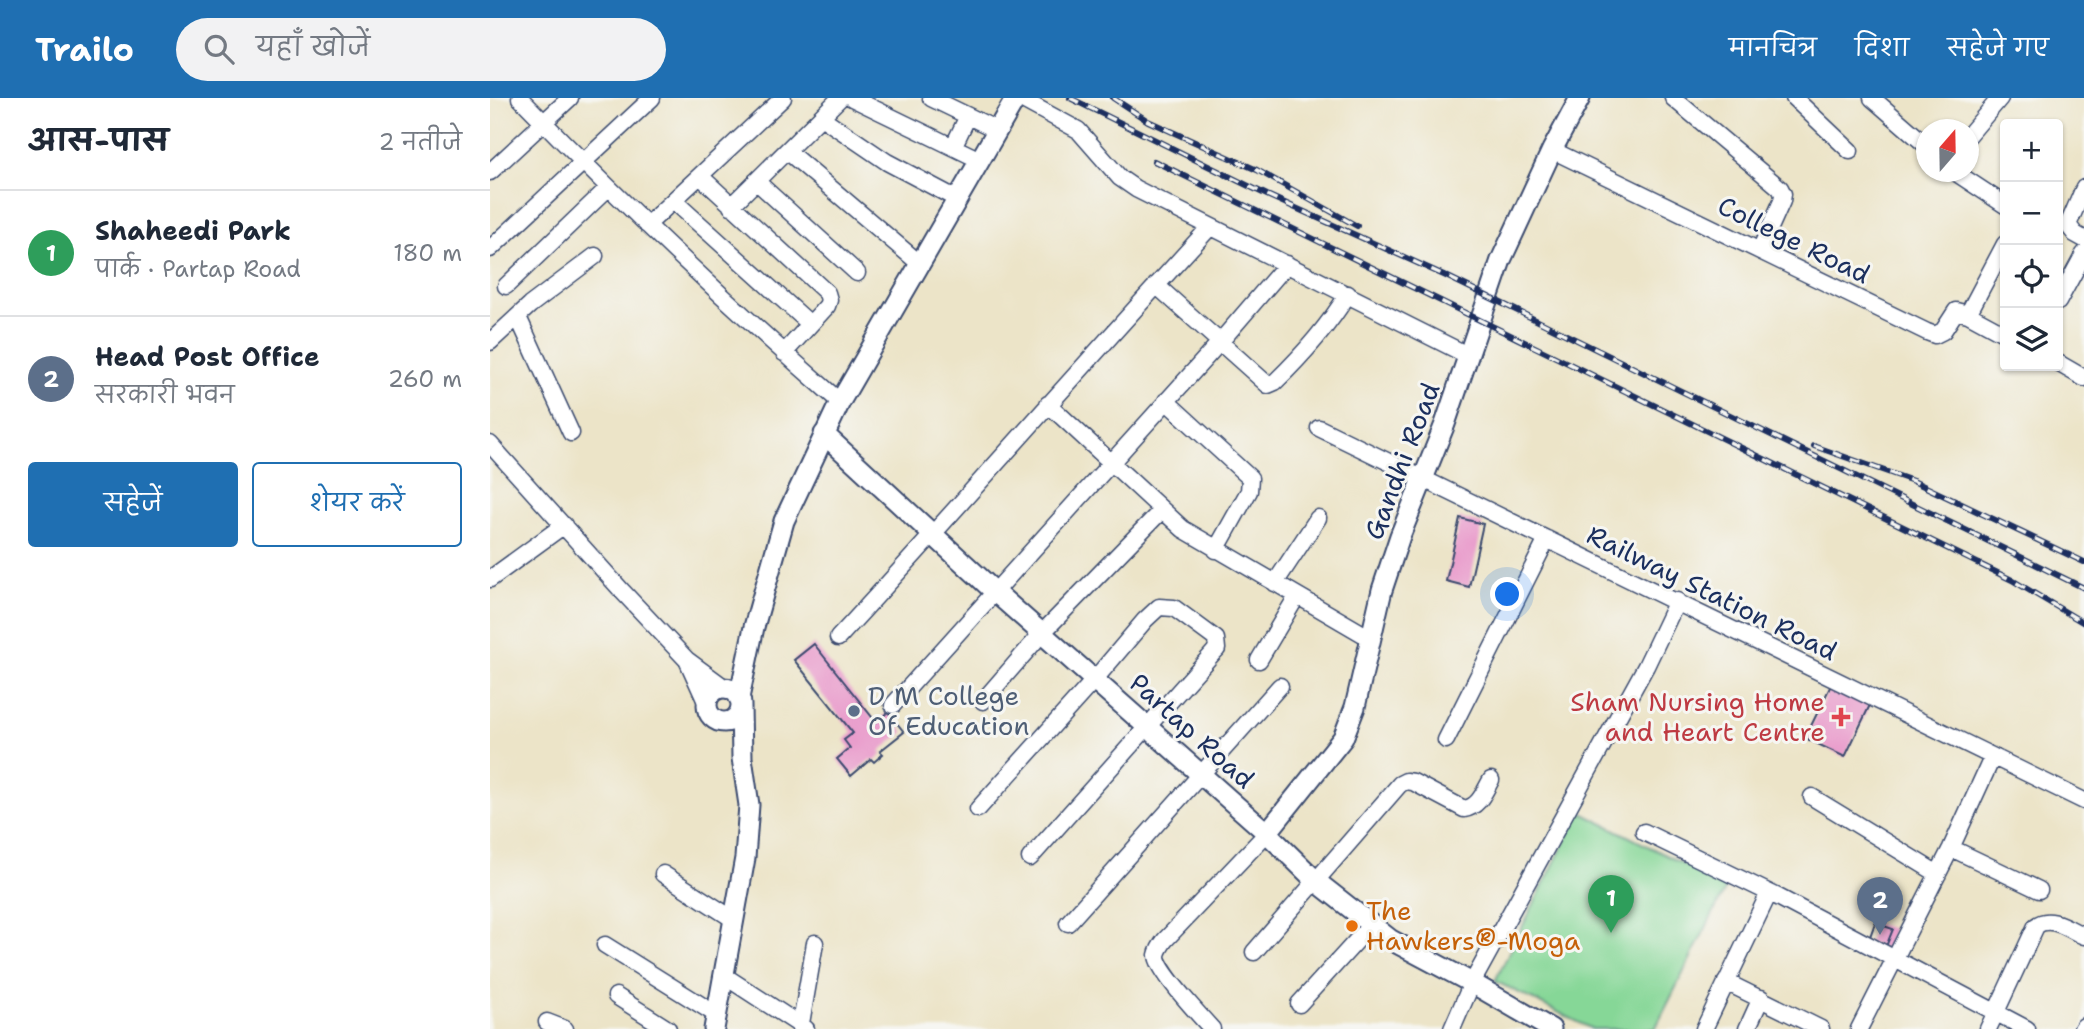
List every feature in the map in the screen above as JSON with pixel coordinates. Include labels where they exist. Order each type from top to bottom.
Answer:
[{"type":"street","points":[[520,98],[608,188],[840,402]]},
{"type":"street","points":[[490,172],[570,98]]},
{"type":"street","points":[[490,249],[652,98]]},
{"type":"street","points":[[647,225],[783,98]]},
{"type":"street","points":[[731,206],[840,98]]},
{"type":"street","points":[[852,98],[979,160]]},
{"type":"street","points":[[931,98],[997,130]]},
{"type":"street","points":[[605,945],[716,1022],[745,858],[749,805],[735,697],[784,521],[840,402],[1017,98],[1078,130],[1120,178],[1136,189],[1469,356]]},
{"type":"street","name":"Gandhi Road","points":[[1267,834],[1343,738],[1355,707],[1370,638],[1400,536],[1424,479],[1501,260],[1552,150],[1580,98]]},
{"type":"street","points":[[1673,98],[1780,188],[1782,201],[1760,250]]},
{"type":"street","points":[[1794,98],[1850,151]]},
{"type":"street","points":[[1872,98],[1916,136]]},
{"type":"street","points":[[1979,124],[2000,98]]},
{"type":"street","points":[[953,147],[968,116]]},
{"type":"street","points":[[821,117],[887,162],[957,199]]},
{"type":"street","name":"College Road","points":[[1552,150],[1927,332],[1935,335],[1942,331],[1956,311],[1968,314]]},
{"type":"street","points":[[787,151],[919,263]]},
{"type":"street","points":[[700,176],[827,293],[827,306],[784,353]]},
{"type":"street","points":[[757,181],[857,274]]},
{"type":"street","points":[[1970,182],[2000,202]]},
{"type":"street","points":[[506,286],[608,188]]},
{"type":"street","points":[[2084,188],[2067,225],[2084,239]]},
{"type":"street","points":[[674,201],[810,324]]},
{"type":"street","points":[[838,638],[1210,227]]},
{"type":"street","points":[[2000,331],[1968,314],[2004,245]]},
{"type":"street","points":[[2063,293],[2084,254]]},
{"type":"street","points":[[490,342],[517,317],[595,256]]},
{"type":"street","points":[[892,705],[1220,342],[1287,264]]},
{"type":"street","points":[[1156,285],[1264,383],[1271,384],[1328,327],[1348,294]]},
{"type":"street","points":[[517,317],[571,433]]},
{"type":"street","points":[[2063,366],[2084,378]]},
{"type":"street","points":[[1166,401],[1250,478],[1249,491],[1216,550]]},
{"type":"street","points":[[1048,404],[1183,529],[1370,638]]},
{"type":"street","name":"Railway Station Road","points":[[1319,428],[2084,802]]},
{"type":"street","name":"Partap Road","points":[[824,434],[1317,882],[1391,940],[1551,1029]]},
{"type":"street","points":[[490,444],[623,593],[687,660],[735,697],[738,714],[732,720],[723,722],[711,712],[710,696],[717,690],[735,697]]},
{"type":"street","points":[[983,701],[1043,632],[1161,511]]},
{"type":"street","points":[[1275,583],[1318,518]]},
{"type":"street","points":[[490,579],[564,525]]},
{"type":"street","points":[[1446,740],[1547,539]]},
{"type":"street","points":[[1258,660],[1297,596]]},
{"type":"street","points":[[1452,1029],[1472,983],[1646,666],[1676,601]]},
{"type":"street","points":[[978,809],[1095,679],[1144,620],[1159,607],[1174,608],[1212,636],[1217,644],[1214,652],[1031,858]]},
{"type":"street","points":[[687,660],[711,712],[742,758]]},
{"type":"street","points":[[1068,923],[1280,686]]},
{"type":"street","points":[[1859,1029],[1951,848],[1992,758]]},
{"type":"street","points":[[1254,952],[1400,784],[1413,782],[1464,809],[1471,808],[1478,802],[1491,780]]},
{"type":"street","points":[[1812,797],[1938,874]]},
{"type":"street","points":[[1644,832],[1769,892],[2027,1029]]},
{"type":"street","points":[[1212,1029],[1172,982],[1158,961],[1157,954],[1165,940],[1267,834]]},
{"type":"street","points":[[1951,848],[2039,890]]},
{"type":"street","points":[[663,874],[733,919]]},
{"type":"street","points":[[1704,1029],[1769,892]]},
{"type":"street","points":[[1988,1029],[2036,926],[2048,920],[2084,936]]},
{"type":"street","points":[[1299,1003],[1371,925]]},
{"type":"street","points":[[723,975],[802,1028],[815,943]]},
{"type":"street","points":[[1726,982],[1821,1029]]},
{"type":"street","points":[[616,996],[668,1029]]},
{"type":"street","points":[[1747,1029],[1761,998]]},
{"type":"street","points":[[547,1022],[565,1029]]},
{"type":"green space","points":[[1580,812],[1727,886],[1655,1029],[1592,1029],[1495,981]]},
{"type":"building","points":[[1460,518],[1483,524],[1469,587],[1446,581]]},
{"type":"building","points":[[814,644],[876,722],[888,712],[904,732],[880,751],[883,754],[874,762],[871,759],[851,776],[837,759],[850,748],[844,740],[853,733],[794,660]]},
{"type":"building","points":[[1831,685],[1870,705],[1845,757],[1805,738]]},
{"type":"building","points":[[1875,923],[1893,929],[1885,949],[1868,942]]},
{"type":"railway","points":[[1070,98],[1267,195],[1446,276],[2084,588]]},
{"type":"railway","points":[[1113,98],[1148,121],[1257,170],[1357,226]]},
{"type":"railway","points":[[1154,161],[2012,580],[2084,623]]},
{"type":"railway","points":[[1814,446],[1913,481],[2084,562]]},
{"type":"place","name":"D M College Of Education","points":[[854,711]]},
{"type":"place","name":"Sham Nursing Home and Heart Centre","points":[[1841,717]]},
{"type":"place","name":"The Hawkers®-Moga","points":[[1352,926]]},
{"type":"place","name":"Shaheedi Park","points":[[1611,933]]},
{"type":"place","name":"Head Post Office","points":[[1880,935]]}]
